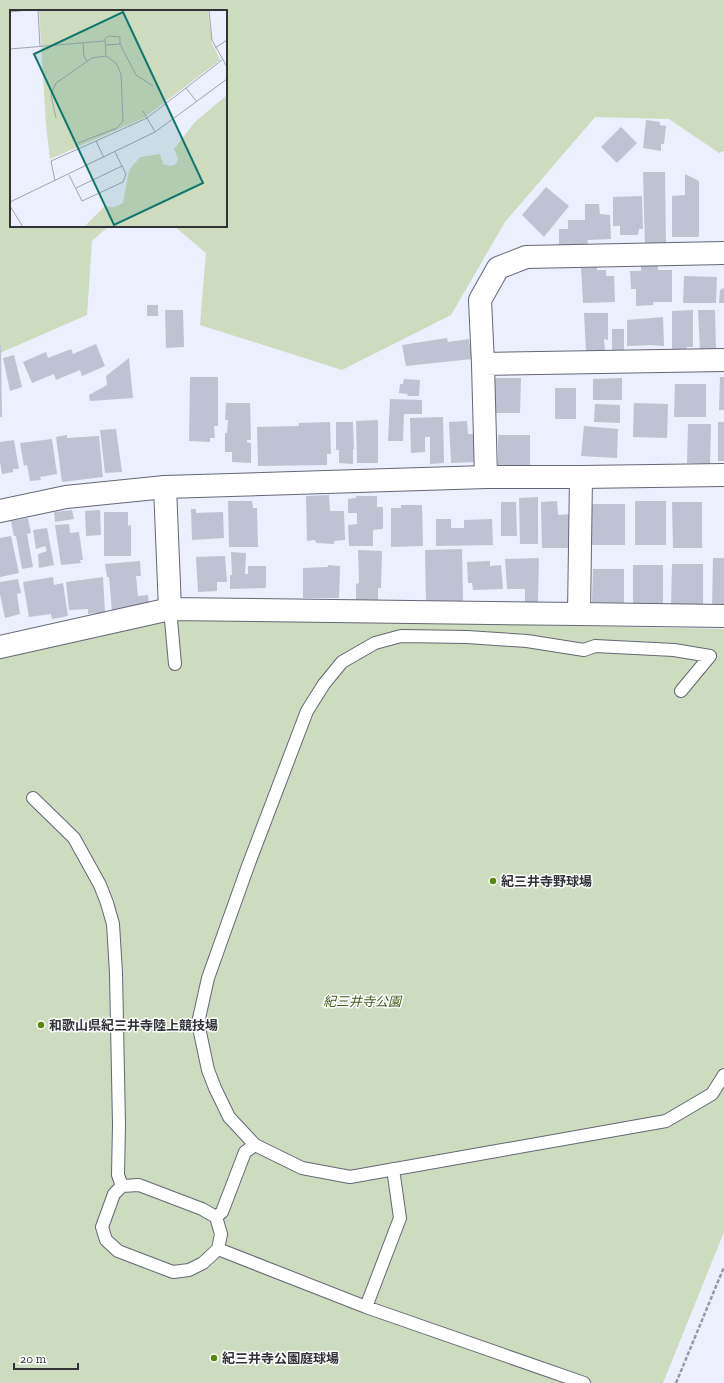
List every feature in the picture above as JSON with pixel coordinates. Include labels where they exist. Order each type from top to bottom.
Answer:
[{"type":"street","points":[[486,478],[480,300],[498,268],[526,257],[724,253]]},
{"type":"street","points":[[483,364],[724,360]]},
{"type":"street","points":[[0,511],[66,497],[165,487],[486,478],[724,475]]},
{"type":"street","points":[[579,614],[581,477]]},
{"type":"street","points":[[165,487],[170,609]]},
{"type":"street","points":[[0,647],[170,609],[724,616]]},
{"type":"lane","points":[[170,609],[175,664]]},
{"type":"lane","points":[[681,691],[710,656],[674,650],[595,646],[584,650],[527,641],[468,637],[401,636],[375,643],[342,662],[324,684],[307,711],[248,866],[208,978],[198,1023],[208,1070],[215,1088],[229,1117],[255,1145],[302,1168],[350,1177],[666,1121],[712,1094],[724,1075]]},
{"type":"lane","points":[[33,798],[74,838],[100,885],[113,924],[116,973],[119,1125],[118,1174],[122,1186]]},
{"type":"lane","points":[[216,1217],[222,1212],[245,1152],[255,1145]]},
{"type":"lane","points":[[366,1307],[400,1218],[393,1169]]},
{"type":"lane","points":[[139,1185],[202,1209],[216,1217],[221,1234],[218,1249],[203,1263],[189,1270],[173,1272],[118,1251],[106,1240],[102,1227],[114,1194],[122,1186],[139,1185]]},
{"type":"lane","points":[[218,1249],[366,1307],[584,1383]]},
{"type":"path","points":[[676,1383],[724,1267]]},
{"type":"green space","points":[[0,0],[724,0],[724,151],[719,153],[669,119],[595,117],[505,222],[451,315],[342,370],[200,325],[206,253],[175,227],[227,227],[227,10],[10,10],[10,227],[108,227],[92,241],[87,315],[0,353]]},
{"type":"green space","name":"紀三井寺公園","points":[[194,618],[724,629],[724,1232],[663,1383],[0,1383],[0,656],[140,625]]},
{"type":"building","points":[[646,120],[660,122],[660,125],[666,126],[664,144],[661,144],[661,151],[643,148]]},
{"type":"building","points":[[621,127],[637,143],[617,163],[601,147]]},
{"type":"building","points":[[643,172],[665,172],[666,246],[645,247]]},
{"type":"building","points":[[685,174],[699,181],[699,237],[672,237],[672,196],[685,195]]},
{"type":"building","points":[[546,187],[569,206],[544,237],[522,215]]},
{"type":"building","points":[[642,196],[643,229],[639,229],[638,235],[620,235],[620,226],[613,226],[613,197]]},
{"type":"building","points":[[585,204],[599,204],[600,214],[610,215],[611,239],[588,240],[587,245],[559,246],[559,229],[568,229],[568,220],[585,220]]},
{"type":"building","points":[[658,263],[658,270],[672,270],[672,302],[653,302],[653,305],[636,306],[636,289],[631,289],[630,271],[641,271],[641,264]]},
{"type":"building","points":[[597,267],[597,270],[606,270],[606,276],[614,276],[615,302],[583,303],[581,268]]},
{"type":"building","points":[[684,276],[717,277],[716,303],[683,303]]},
{"type":"building","points":[[724,288],[724,303],[719,303],[720,290]]},
{"type":"building","points":[[147,305],[158,305],[158,316],[147,316]]},
{"type":"building","points":[[165,310],[183,310],[184,347],[166,348]]},
{"type":"building","points":[[693,310],[693,347],[687,347],[686,350],[672,350],[672,311]]},
{"type":"building","points":[[698,310],[715,310],[716,350],[700,351]]},
{"type":"building","points":[[584,313],[608,313],[608,340],[604,339],[605,351],[586,351]]},
{"type":"building","points":[[663,317],[664,346],[627,346],[627,320]]},
{"type":"building","points":[[612,329],[624,329],[624,357],[612,357]]},
{"type":"building","points":[[447,338],[448,342],[469,339],[472,359],[406,366],[402,345]]},
{"type":"building","points":[[96,344],[105,366],[82,376],[80,370],[56,380],[54,374],[32,383],[23,362],[46,352],[48,358],[71,349],[73,354]]},
{"type":"building","points":[[1,345],[2,417],[0,417]]},
{"type":"building","points":[[14,355],[22,387],[10,391],[3,358]]},
{"type":"building","points":[[129,358],[133,398],[90,401],[89,395],[107,385],[106,376]]},
{"type":"building","points":[[190,377],[218,377],[218,426],[214,426],[215,438],[210,438],[210,442],[189,441]]},
{"type":"building","points":[[720,377],[724,377],[724,410],[719,410]]},
{"type":"building","points":[[493,378],[521,378],[520,413],[493,413]]},
{"type":"building","points":[[622,378],[622,400],[593,400],[593,379]]},
{"type":"building","points":[[404,379],[420,380],[419,396],[407,396],[408,394],[399,393],[400,384],[403,384]]},
{"type":"building","points":[[675,384],[706,384],[706,417],[674,417]]},
{"type":"building","points":[[555,388],[576,388],[576,419],[555,419]]},
{"type":"building","points":[[390,399],[422,400],[422,414],[404,414],[403,441],[388,441]]},
{"type":"building","points":[[226,403],[250,403],[251,440],[247,440],[247,442],[251,443],[251,463],[232,462],[232,452],[225,452],[225,433],[227,433],[228,420],[225,420]]},
{"type":"building","points":[[634,403],[668,404],[667,438],[633,437]]},
{"type":"building","points":[[595,404],[620,405],[620,423],[594,422]]},
{"type":"building","points":[[443,417],[444,463],[430,464],[430,437],[425,437],[425,452],[411,453],[410,418]]},
{"type":"building","points":[[378,420],[378,463],[357,463],[356,421]]},
{"type":"building","points":[[467,421],[468,434],[474,434],[475,462],[451,463],[449,422]]},
{"type":"building","points":[[330,422],[331,454],[327,454],[327,465],[258,466],[257,427],[299,426],[299,423]]},
{"type":"building","points":[[336,422],[353,422],[353,464],[339,463],[339,450],[336,450]]},
{"type":"building","points":[[718,422],[724,422],[724,461],[718,461]]},
{"type":"building","points":[[688,424],[711,424],[710,464],[687,463]]},
{"type":"building","points":[[584,426],[618,429],[617,458],[581,456]]},
{"type":"building","points":[[116,429],[122,472],[105,473],[100,430]]},
{"type":"building","points":[[67,435],[67,438],[99,436],[103,477],[62,482],[56,437]]},
{"type":"building","points":[[498,435],[530,435],[530,466],[498,467]]},
{"type":"building","points":[[52,439],[57,474],[40,477],[41,480],[30,481],[27,465],[24,466],[20,443]]},
{"type":"building","points":[[14,440],[19,469],[13,469],[13,472],[2,474],[0,462],[0,442]]},
{"type":"building","points":[[329,495],[330,511],[344,511],[345,540],[334,541],[334,544],[316,543],[315,540],[307,541],[306,496]]},
{"type":"building","points":[[356,496],[377,496],[377,507],[383,507],[383,529],[373,530],[373,546],[349,546],[348,525],[357,524],[357,513],[348,513],[348,499],[356,498]]},
{"type":"building","points":[[538,497],[538,544],[520,544],[519,498]]},
{"type":"building","points":[[228,501],[252,501],[253,508],[257,508],[258,547],[229,547]]},
{"type":"building","points":[[557,501],[558,515],[570,514],[571,548],[542,548],[541,502]]},
{"type":"building","points":[[635,501],[666,501],[666,545],[635,545]]},
{"type":"building","points":[[501,502],[516,502],[517,536],[501,536]]},
{"type":"building","points":[[672,502],[702,502],[702,548],[673,548]]},
{"type":"building","points":[[591,504],[625,504],[625,545],[591,545]]},
{"type":"building","points":[[401,505],[422,505],[423,546],[391,547],[391,508],[401,508]]},
{"type":"building","points":[[191,509],[196,509],[196,513],[223,512],[224,538],[192,540]]},
{"type":"building","points":[[72,510],[74,519],[55,522],[54,512]]},
{"type":"building","points":[[100,510],[101,535],[86,536],[85,511]]},
{"type":"building","points":[[104,512],[128,512],[128,526],[131,525],[131,556],[104,556]]},
{"type":"building","points":[[28,518],[31,533],[27,534],[33,567],[22,569],[16,536],[14,536],[11,521]]},
{"type":"building","points":[[436,519],[451,519],[451,528],[464,528],[464,520],[492,519],[493,545],[436,546]]},
{"type":"building","points":[[69,524],[70,533],[79,532],[83,560],[80,560],[81,563],[61,565],[55,525]]},
{"type":"building","points":[[47,528],[54,565],[39,568],[38,554],[47,551],[45,546],[36,549],[33,530]]},
{"type":"building","points":[[11,536],[19,573],[0,577],[0,538]]},
{"type":"building","points":[[462,549],[463,601],[426,601],[425,550]]},
{"type":"building","points":[[358,550],[382,551],[381,588],[378,588],[378,604],[356,603],[356,584],[359,583]]},
{"type":"building","points":[[231,552],[246,553],[245,574],[248,574],[248,566],[266,566],[266,588],[230,589],[230,575],[232,575]]},
{"type":"building","points":[[225,556],[227,582],[217,582],[217,591],[198,592],[196,557]]},
{"type":"building","points":[[539,558],[538,602],[525,602],[525,589],[507,589],[505,559]]},
{"type":"building","points":[[713,558],[724,558],[724,610],[712,610]]},
{"type":"building","points":[[140,561],[141,576],[136,576],[138,596],[148,595],[149,605],[112,612],[109,577],[107,577],[105,564]]},
{"type":"building","points":[[490,561],[490,566],[501,565],[503,589],[473,590],[472,583],[468,583],[467,562]]},
{"type":"building","points":[[672,564],[703,564],[703,607],[671,607]]},
{"type":"building","points":[[328,565],[340,566],[339,598],[303,598],[303,568],[328,567]]},
{"type":"building","points":[[633,565],[663,565],[663,605],[633,605]]},
{"type":"building","points":[[593,569],[624,569],[624,603],[592,602]]},
{"type":"building","points":[[53,577],[54,585],[63,583],[68,616],[52,619],[51,614],[29,617],[23,582]]},
{"type":"building","points":[[103,577],[105,612],[88,614],[88,609],[69,610],[66,582]]},
{"type":"building","points":[[18,579],[21,593],[17,594],[20,614],[5,618],[0,594],[0,582]]},
{"type":"place","name":"紀三井寺野球場","points":[[493,881]]},
{"type":"place","name":"和歌山県紀三井寺陸上競技場","points":[[41,1025]]},
{"type":"place","name":"紀三井寺公園庭球場","points":[[214,1358]]}]
